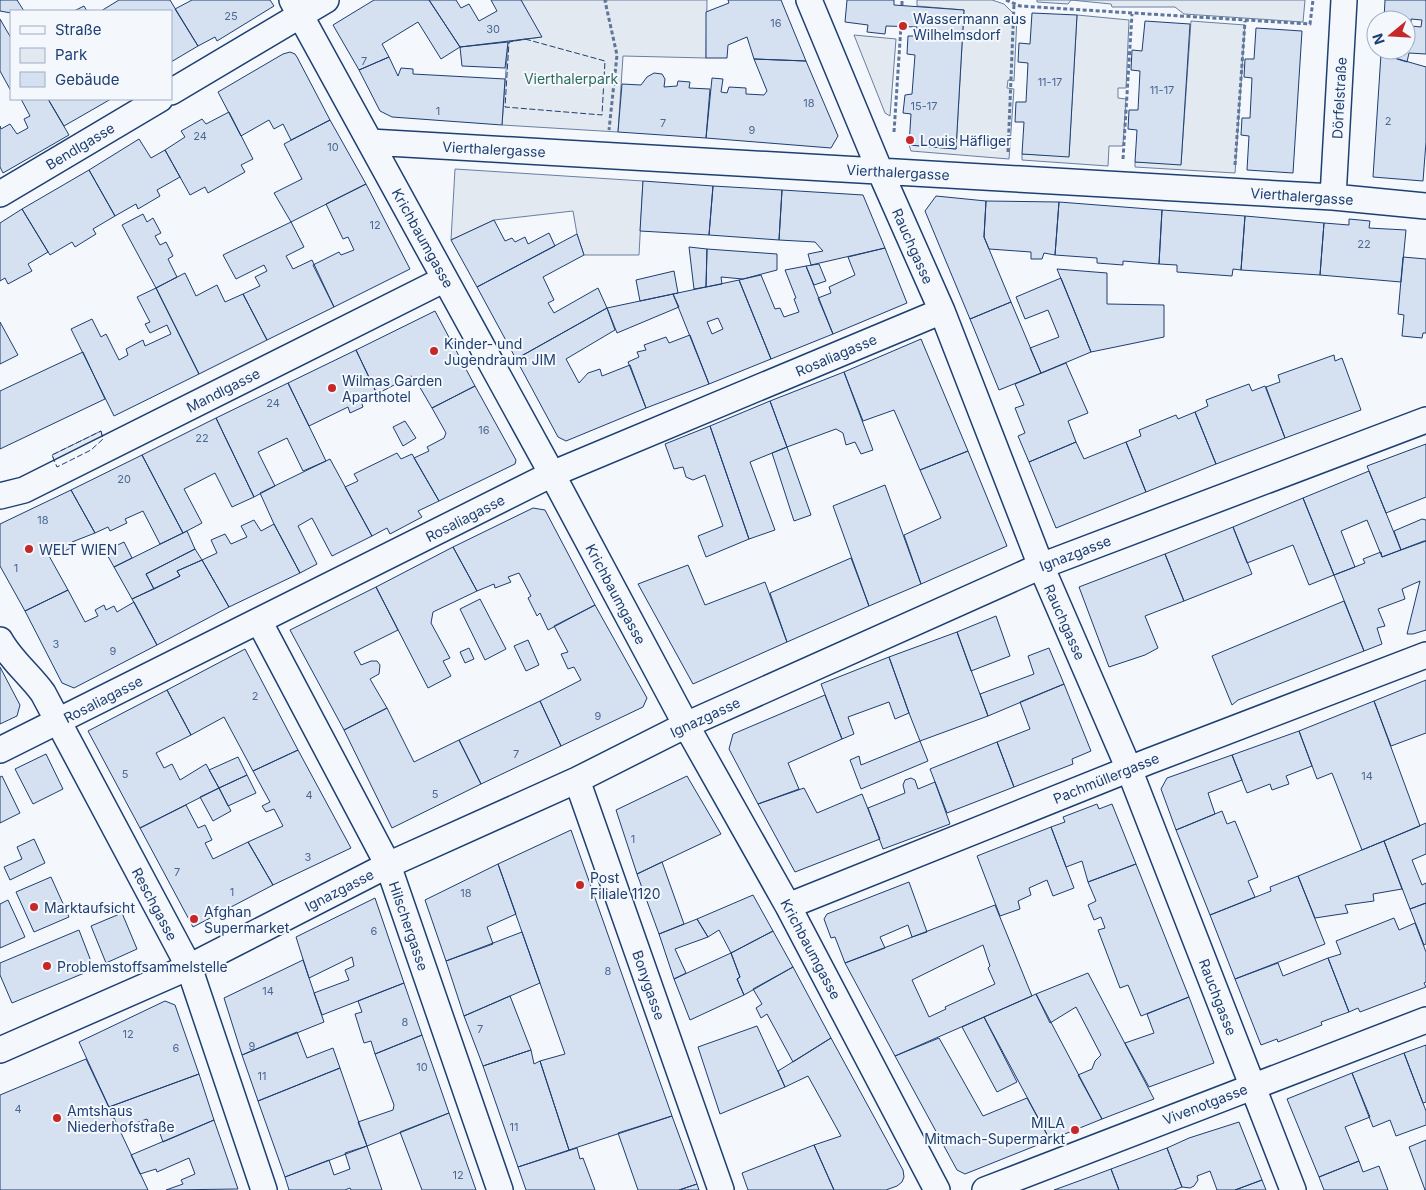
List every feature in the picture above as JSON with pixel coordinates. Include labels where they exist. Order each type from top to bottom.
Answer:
[{"type":"street","points":[[172,91],[296,8],[326,0]]},
{"type":"street","name":"Rauchgasse","points":[[808,0],[880,171],[942,311],[1040,566],[1129,769],[1293,1190]]},
{"type":"street","name":"Dörfelstraße","points":[[1333,197],[1344,0]]},
{"type":"street","name":"Krichbaumgasse","points":[[296,8],[552,474],[686,725],[788,906],[938,1190]]},
{"type":"street","name":"Bendlgasse","points":[[0,194],[158,100]]},
{"type":"street","name":"Vierthalergasse","points":[[370,142],[1121,184],[1333,197],[1426,206]]},
{"type":"street","name":"Mandlgasse","points":[[0,496],[24,490],[445,279]]},
{"type":"street","name":"Rosaliagasse","points":[[0,750],[552,474],[942,311]]},
{"type":"street","name":"Ignazgasse","points":[[0,1050],[188,967],[388,865],[577,780],[686,725],[1040,566],[1426,420]]},
{"type":"street","name":"Hilschergasse","points":[[259,621],[388,865],[500,1190]]},
{"type":"street","name":"Reschgasse","points":[[0,640],[11,657],[43,693],[188,967],[264,1190]]},
{"type":"street","name":"Pachmüllergasse","points":[[788,906],[1129,769],[1426,655]]},
{"type":"street","name":"Bonygasse","points":[[577,780],[721,1190]]},
{"type":"street","name":"Vivenotgasse","points":[[985,1190],[1426,1020]]},
{"type":"path","points":[[605,0],[617,55],[606,155]]},
{"type":"path","points":[[902,0],[902,5]]},
{"type":"path","points":[[1006,0],[1020,6],[1032,7],[1310,24],[1313,0]]},
{"type":"path","points":[[1032,0],[1032,7]]},
{"type":"path","points":[[1007,178],[1014,4]]},
{"type":"path","points":[[1121,184],[1132,14]]},
{"type":"path","points":[[1233,191],[1245,21]]},
{"type":"path","points":[[894,133],[901,26]]},
{"type":"green space","name":"Vierthalerpark","points":[[521,0],[707,0],[706,58],[623,56],[618,132],[502,125],[508,42],[541,37]]},
{"type":"green space","points":[[917,0],[992,0],[1004,4],[1017,17],[1014,81],[1008,80],[1007,88],[1014,89],[1009,159],[911,151],[909,145],[956,149],[964,10],[917,6]]},
{"type":"green space","points":[[1037,0],[1071,0],[1068,4],[1037,2]]},
{"type":"green space","points":[[1071,0],[1305,0],[1303,22],[1184,14],[1175,7],[1112,7],[1111,4]]},
{"type":"green space","points":[[1077,15],[1129,20],[1126,88],[1118,88],[1118,98],[1126,99],[1123,146],[1109,146],[1108,166],[1022,160],[1022,154],[1069,156]]},
{"type":"green space","points":[[1191,21],[1245,25],[1235,173],[1135,167],[1135,162],[1181,164]]},
{"type":"green space","points":[[854,35],[896,39],[890,116],[885,113]]},
{"type":"green space","points":[[455,169],[643,181],[639,255],[584,255],[577,234],[573,211],[494,220],[451,240]]},
{"type":"green space","points":[[101,431],[103,439],[57,467],[52,455]]},
{"type":"building","points":[[0,0],[17,0],[23,10],[10,10],[10,13],[0,11]]},
{"type":"building","points":[[119,0],[170,0],[198,46],[172,61],[172,10],[103,10]]},
{"type":"building","points":[[192,0],[270,0],[274,6],[217,41],[215,37],[198,46],[175,9]]},
{"type":"building","points":[[374,0],[429,0],[460,47],[441,59],[418,22],[382,44],[389,57],[359,70],[333,25]]},
{"type":"building","points":[[429,0],[456,0],[461,8],[469,4],[479,21],[497,11],[491,0],[521,0],[542,37],[460,47]]},
{"type":"building","points":[[728,0],[781,0],[806,61],[754,59],[747,37],[728,45],[727,58],[706,58],[706,12],[729,3]]},
{"type":"building","points":[[847,0],[894,0],[894,5],[964,10],[956,149],[909,145],[911,114],[903,113],[905,95],[912,94],[915,55],[907,54],[908,36],[916,36],[917,27],[886,26],[885,34],[867,32],[868,25],[845,22]]},
{"type":"building","points":[[1385,0],[1426,0],[1426,54],[1416,53],[1416,26],[1421,27],[1422,20],[1416,19],[1416,10],[1384,10]]},
{"type":"building","points":[[84,6],[86,10],[76,10]]},
{"type":"building","points":[[1032,13],[1077,15],[1069,157],[1022,154],[1024,122],[1015,122],[1016,102],[1026,102],[1028,63],[1018,62],[1019,43],[1030,44]]},
{"type":"building","points":[[0,19],[10,36],[10,89],[0,71]]},
{"type":"building","points":[[1145,21],[1190,24],[1181,165],[1135,162],[1137,130],[1128,129],[1129,110],[1138,110],[1140,71],[1131,70],[1132,50],[1142,51]]},
{"type":"building","points":[[1256,28],[1302,31],[1293,173],[1247,170],[1249,136],[1241,135],[1242,118],[1250,118],[1252,78],[1244,77],[1245,59],[1254,59]]},
{"type":"building","points":[[508,42],[505,68],[462,66],[460,47]]},
{"type":"building","points":[[290,52],[297,57],[330,120],[291,140],[283,124],[274,129],[269,120],[241,136],[218,92],[283,54]]},
{"type":"building","points":[[389,57],[398,76],[401,68],[413,69],[413,74],[505,79],[502,125],[392,117],[380,111],[359,70]]},
{"type":"building","points":[[754,59],[806,61],[838,136],[831,148],[706,138],[712,78],[723,79],[721,92],[727,93],[729,87],[746,88],[746,94],[764,95],[767,91]]},
{"type":"building","points":[[1381,60],[1402,60],[1426,67],[1426,142],[1423,181],[1373,177]]},
{"type":"building","points":[[654,73],[662,74],[665,79],[664,87],[677,86],[678,81],[690,82],[689,88],[710,89],[706,138],[618,132],[622,84],[641,85],[647,77]]},
{"type":"building","points":[[22,100],[49,100],[69,135],[3,173],[0,167],[0,126],[1,129],[10,124],[17,134],[28,128],[24,119],[30,116]]},
{"type":"building","points":[[49,100],[109,100],[64,126]]},
{"type":"building","points":[[229,112],[253,159],[241,165],[245,172],[208,193],[205,187],[190,195],[165,150],[185,137],[181,131],[202,119],[206,124]]},
{"type":"building","points":[[330,120],[366,184],[291,222],[274,193],[302,179],[284,144]]},
{"type":"building","points":[[139,139],[151,158],[165,150],[180,177],[157,190],[160,196],[138,209],[136,204],[115,216],[89,170]]},
{"type":"building","points":[[89,170],[115,216],[93,229],[96,234],[75,247],[72,242],[50,255],[22,209]]},
{"type":"building","points":[[643,181],[713,186],[709,235],[640,231]]},
{"type":"building","points":[[366,184],[410,269],[334,307],[313,265],[339,252],[341,255],[354,250],[348,237],[343,239],[326,204]]},
{"type":"building","points":[[713,186],[782,190],[779,240],[709,235]]},
{"type":"building","points":[[782,190],[863,195],[885,248],[811,265],[808,254],[823,251],[815,242],[779,240]]},
{"type":"building","points":[[936,196],[986,201],[984,237],[1011,302],[970,319],[925,211]]},
{"type":"building","points":[[986,201],[1059,202],[1055,255],[1044,253],[1042,259],[1031,259],[1031,252],[989,249],[984,237]]},
{"type":"building","points":[[1059,202],[1162,210],[1159,264],[1123,261],[1123,265],[1097,263],[1097,258],[1055,255]]},
{"type":"building","points":[[22,209],[48,252],[28,264],[32,271],[8,284],[5,278],[0,281],[0,223]]},
{"type":"building","points":[[1162,210],[1245,216],[1241,270],[1233,269],[1232,276],[1177,272],[1177,265],[1159,264]]},
{"type":"building","points":[[143,214],[147,222],[153,218],[161,233],[155,236],[160,245],[166,242],[173,256],[168,259],[177,277],[156,288],[122,225]]},
{"type":"building","points":[[1245,216],[1324,223],[1320,275],[1241,270]]},
{"type":"building","points":[[1349,219],[1370,221],[1369,228],[1406,230],[1401,282],[1320,275],[1324,223],[1349,225]]},
{"type":"building","points":[[494,220],[505,241],[512,238],[515,242],[525,237],[528,244],[549,233],[555,246],[477,287],[451,240]]},
{"type":"building","points":[[291,222],[304,247],[286,256],[293,269],[312,260],[334,307],[267,340],[243,294],[260,286],[255,277],[267,271],[264,265],[236,279],[223,255]]},
{"type":"building","points":[[577,234],[584,255],[543,277],[554,300],[548,303],[554,313],[598,288],[607,308],[516,359],[477,287]]},
{"type":"building","points":[[689,247],[707,249],[706,287],[694,289]]},
{"type":"building","points":[[885,248],[907,303],[833,334],[818,298],[831,293],[829,287],[855,275],[848,257]]},
{"type":"building","points":[[707,249],[777,254],[777,270],[743,279],[721,277],[722,284],[706,287]]},
{"type":"building","points":[[1403,257],[1426,259],[1426,333],[1423,333],[1422,338],[1402,336],[1404,315],[1398,314]]},
{"type":"building","points":[[819,264],[826,281],[814,285],[806,266]]},
{"type":"building","points":[[806,266],[833,334],[771,359],[739,280],[761,275],[775,309],[780,308],[784,317],[799,312],[794,299],[796,298],[785,270]]},
{"type":"building","points":[[1057,269],[1107,273],[1107,304],[1164,305],[1164,337],[1091,352]]},
{"type":"building","points":[[674,271],[678,293],[640,301],[636,280]]},
{"type":"building","points":[[185,273],[196,296],[217,285],[225,302],[243,294],[267,340],[199,374],[156,288]]},
{"type":"building","points":[[1061,278],[1091,352],[1041,373],[1030,348],[1059,337],[1048,310],[1025,319],[1016,297]]},
{"type":"building","points":[[739,280],[771,359],[709,384],[673,294]],"holes":[[[718,318],[723,329],[712,334],[707,322]]]},
{"type":"building","points":[[156,288],[199,374],[114,416],[71,329],[92,319],[101,337],[106,334],[119,360],[128,355],[126,349],[143,340],[145,346],[171,334],[167,325],[150,333],[145,324],[150,322],[137,297]]},
{"type":"building","points":[[673,294],[679,307],[617,333],[607,308]]},
{"type":"building","points":[[1011,302],[1041,373],[999,390],[970,319]]},
{"type":"building","points":[[607,308],[615,330],[566,359],[579,383],[588,373],[600,369],[602,376],[630,365],[646,408],[566,441],[558,437],[516,359]]},
{"type":"building","points":[[435,311],[475,386],[432,408],[415,379],[411,376],[377,394],[356,350]]},
{"type":"building","points":[[0,322],[18,355],[0,364]]},
{"type":"building","points":[[690,335],[709,384],[646,408],[628,362],[639,357],[637,352],[646,350],[644,345],[666,337],[669,343]]},
{"type":"building","points":[[921,339],[968,451],[920,470],[894,410],[863,421],[844,372]]},
{"type":"building","name":"Wilmas Garden Aparthotel","points":[[356,350],[377,394],[361,401],[363,407],[350,413],[348,407],[309,426],[288,383]]},
{"type":"building","points":[[83,352],[105,399],[0,449],[0,391]]},
{"type":"building","points":[[1334,355],[1335,361],[1342,358],[1361,410],[1285,438],[1266,387],[1280,382],[1278,375]]},
{"type":"building","points":[[1066,363],[1088,413],[1068,421],[1076,442],[1029,462],[1018,436],[1025,433],[1015,408],[1024,405],[1015,384]]},
{"type":"building","points":[[844,372],[873,450],[861,454],[855,442],[846,445],[843,433],[836,429],[787,447],[770,401]]},
{"type":"building","points":[[288,383],[326,461],[303,471],[287,438],[258,452],[275,486],[254,497],[216,418]]},
{"type":"building","points":[[1249,384],[1252,391],[1265,386],[1285,438],[1216,464],[1195,412],[1208,406],[1206,400]]},
{"type":"building","points":[[475,386],[516,460],[515,464],[439,501],[414,458],[429,451],[427,447],[444,438],[446,433],[432,408]]},
{"type":"building","points":[[770,401],[787,447],[750,462],[775,530],[749,539],[710,426]]},
{"type":"building","points":[[1195,412],[1216,464],[1146,492],[1126,442],[1141,436],[1139,430],[1176,415],[1178,419]]},
{"type":"building","points":[[216,418],[254,497],[232,507],[215,473],[184,489],[202,523],[183,533],[142,455]]},
{"type":"building","points":[[405,421],[416,438],[403,446],[393,427]]},
{"type":"building","points":[[710,426],[749,539],[706,557],[698,536],[723,526],[705,475],[693,480],[686,477],[683,467],[674,469],[665,444]]},
{"type":"building","points":[[1076,442],[1084,459],[1126,442],[1146,492],[1056,528],[1029,462]]},
{"type":"building","points":[[1426,444],[1426,497],[1386,513],[1367,466]]},
{"type":"building","points":[[787,447],[811,515],[794,521],[772,453]]},
{"type":"building","points":[[968,451],[1007,546],[921,584],[904,535],[941,518],[920,470]]},
{"type":"building","points":[[397,453],[401,459],[412,454],[439,501],[418,511],[422,517],[390,534],[387,528],[372,536],[345,487],[358,481],[354,474]]},
{"type":"building","points":[[142,455],[183,533],[160,544],[143,511],[125,519],[127,523],[110,531],[108,527],[95,533],[71,490]]},
{"type":"building","points":[[330,459],[372,536],[332,556],[312,518],[298,526],[317,564],[300,573],[260,493]]},
{"type":"building","points":[[1369,471],[1401,550],[1382,557],[1367,520],[1341,531],[1355,567],[1334,575],[1303,498]]},
{"type":"building","points":[[885,485],[921,584],[869,606],[833,506]]},
{"type":"building","name":"WELT WIEN","points":[[71,490],[95,533],[72,542],[74,547],[64,551],[62,548],[48,554],[68,590],[25,611],[0,566],[0,524]]},
{"type":"building","points":[[1303,498],[1334,575],[1309,585],[1293,545],[1247,563],[1233,527]]},
{"type":"building","points":[[533,508],[545,510],[595,605],[548,630],[540,613],[537,616],[528,598],[531,596],[519,573],[508,577],[511,582],[495,588],[494,584],[477,591],[453,547]]},
{"type":"building","points":[[1422,519],[1426,520],[1426,541],[1401,550],[1394,531]]},
{"type":"building","points":[[254,520],[261,531],[274,524],[300,573],[229,607],[202,560],[217,553],[211,540],[225,534],[231,544],[247,537],[241,526]]},
{"type":"building","points":[[1233,527],[1252,574],[1184,601],[1165,554]]},
{"type":"building","points":[[187,531],[195,549],[146,574],[154,589],[132,599],[114,567]]},
{"type":"building","points":[[1426,541],[1426,630],[1407,634],[1420,581],[1402,589],[1405,599],[1378,609],[1385,626],[1377,628],[1382,644],[1364,651],[1334,575],[1365,563],[1363,559],[1381,552],[1382,557]]},
{"type":"building","points":[[124,542],[132,558],[114,567],[105,551]]},
{"type":"building","points":[[453,547],[477,591],[433,612],[431,623],[450,658],[443,661],[451,676],[428,688],[376,587]]},
{"type":"building","points":[[195,549],[202,560],[177,571],[180,576],[154,589],[146,574]]},
{"type":"building","points":[[1165,554],[1184,601],[1145,616],[1158,648],[1145,655],[1109,667],[1079,587]]},
{"type":"building","points":[[851,558],[869,606],[787,642],[770,593]]},
{"type":"building","points":[[202,560],[229,607],[157,645],[132,599],[180,576],[177,571]]},
{"type":"building","points":[[688,565],[705,605],[765,582],[787,642],[693,684],[638,584]]},
{"type":"building","points":[[376,587],[398,630],[354,652],[361,665],[377,661],[380,665],[379,674],[370,679],[387,708],[344,730],[290,630]]},
{"type":"building","points":[[68,590],[85,622],[98,616],[95,610],[104,605],[106,610],[114,606],[117,612],[134,602],[157,645],[74,688],[62,683],[25,611]]},
{"type":"building","points":[[480,599],[506,649],[485,660],[460,609]]},
{"type":"building","points":[[1344,601],[1364,651],[1238,700],[1232,705],[1212,656]]},
{"type":"building","points":[[595,605],[647,698],[643,707],[561,746],[540,701],[581,680],[574,667],[568,669],[561,654],[568,652],[554,626]]},
{"type":"building","points":[[996,616],[1010,656],[971,671],[957,632]]},
{"type":"building","points":[[957,632],[988,716],[920,741],[889,657]]},
{"type":"building","points":[[528,640],[539,665],[526,671],[514,646]]},
{"type":"building","points":[[469,648],[474,659],[465,663],[460,652]]},
{"type":"building","points":[[1049,648],[1064,684],[988,716],[980,694],[1034,674],[1028,656]]},
{"type":"building","points":[[245,649],[298,750],[253,771],[224,717],[191,735],[167,690]]},
{"type":"building","points":[[889,657],[909,713],[895,719],[889,702],[848,717],[854,734],[842,739],[821,684]]},
{"type":"building","points":[[0,667],[20,705],[17,716],[0,724]]},
{"type":"building","points":[[1426,680],[1426,733],[1391,746],[1374,701]]},
{"type":"building","points":[[1064,684],[1091,751],[1072,759],[1073,764],[1014,787],[997,742],[1030,729],[1020,702]]},
{"type":"building","points":[[167,690],[191,735],[156,753],[164,768],[172,764],[180,780],[206,764],[219,788],[140,828],[88,731]]},
{"type":"building","points":[[825,695],[842,739],[788,763],[799,789],[758,804],[729,749],[733,734]]},
{"type":"building","points":[[540,701],[561,746],[481,784],[459,740]]},
{"type":"building","points":[[1374,701],[1420,826],[1362,850],[1332,773],[1317,779],[1299,731]]},
{"type":"building","points":[[387,708],[414,762],[459,740],[481,784],[392,828],[344,730]]},
{"type":"building","points":[[1299,731],[1312,766],[1286,776],[1289,784],[1272,790],[1270,784],[1247,793],[1232,755]]},
{"type":"building","points":[[920,741],[928,761],[861,789],[850,760],[859,756],[861,765]]},
{"type":"building","points":[[997,742],[1014,787],[947,813],[930,769]]},
{"type":"building","points":[[298,750],[351,848],[273,885],[248,842],[283,826],[274,809],[266,812],[262,806],[270,802],[253,771]]},
{"type":"building","points":[[46,754],[63,789],[33,804],[15,769]]},
{"type":"building","points":[[1232,755],[1242,780],[1208,793],[1215,814],[1176,830],[1161,789],[1167,778]]},
{"type":"building","points":[[238,757],[247,775],[219,788],[209,770]]},
{"type":"building","points":[[247,775],[256,793],[228,806],[219,788]]},
{"type":"building","points":[[2,776],[20,813],[0,823],[0,777]]},
{"type":"building","points":[[687,776],[721,834],[637,874],[616,810]]},
{"type":"building","points":[[911,778],[915,780],[918,789],[935,782],[950,824],[883,849],[868,808],[905,793],[903,785],[905,780]]},
{"type":"building","points":[[219,788],[231,811],[213,821],[200,797]]},
{"type":"building","points":[[804,788],[817,813],[862,794],[880,839],[795,872],[758,804]]},
{"type":"building","points":[[1097,804],[1099,809],[1112,804],[1136,864],[1088,882],[1082,861],[1066,867],[1051,827],[1065,822],[1063,817]]},
{"type":"building","points":[[186,805],[198,828],[205,825],[212,840],[205,843],[213,859],[248,842],[273,885],[193,927],[140,828]]},
{"type":"building","points":[[1222,811],[1227,824],[1235,821],[1258,877],[1248,881],[1255,897],[1210,915],[1176,830]]},
{"type":"building","points":[[1426,823],[1426,854],[1412,860],[1422,885],[1426,883],[1426,903],[1410,909],[1384,841]]},
{"type":"building","points":[[1051,827],[1074,888],[1053,896],[1047,880],[1029,888],[1031,895],[1018,901],[1020,909],[1000,916],[977,856]]},
{"type":"building","points":[[571,830],[672,1116],[569,1150],[540,1061],[565,1054],[498,864]]},
{"type":"building","points":[[34,839],[45,863],[10,880],[4,867],[22,859],[17,847]]},
{"type":"building","points":[[1384,841],[1402,889],[1373,894],[1374,901],[1345,905],[1348,913],[1315,918],[1298,876]]},
{"type":"building","points":[[662,862],[684,924],[659,934],[637,874]]},
{"type":"building","points":[[498,864],[516,914],[487,927],[493,944],[446,961],[425,900]]},
{"type":"building","points":[[1136,864],[1189,997],[1141,1016],[1128,985],[1120,988],[1098,930],[1105,928],[1101,917],[1094,920],[1088,905],[1096,901],[1088,882]]},
{"type":"building","points":[[1298,876],[1325,944],[1235,979],[1210,915],[1271,891],[1270,887]]},
{"type":"building","points":[[51,877],[69,917],[34,932],[16,892]]},
{"type":"building","points":[[909,882],[927,932],[912,937],[908,925],[880,937],[885,948],[845,963],[835,937],[831,938],[824,919],[827,914]]},
{"type":"building","points":[[753,895],[773,931],[731,953],[719,930],[708,937],[697,919]]},
{"type":"building","points":[[375,898],[404,983],[322,1015],[314,993],[349,980],[345,970],[354,966],[352,957],[309,978],[296,937]]},
{"type":"building","points":[[8,900],[25,937],[0,948],[0,904]]},
{"type":"building","points":[[1426,903],[1426,944],[1424,945],[1410,909]]},
{"type":"building","points":[[995,905],[1032,996],[895,1056],[845,963]],"holes":[[[983,945],[990,966],[988,968],[995,984],[945,1007],[946,1009],[929,1017],[912,980]]]},
{"type":"building","points":[[122,913],[137,949],[106,963],[91,926]]},
{"type":"building","points":[[1394,918],[1399,930],[1415,923],[1426,952],[1426,982],[1424,983],[1426,987],[1360,1012],[1358,1008],[1349,1012],[1328,958],[1341,954],[1336,941]]},
{"type":"building","points":[[697,919],[708,937],[675,949],[686,973],[674,979],[659,934]]},
{"type":"building","name":"Problemstoffsammelstelle","points":[[79,930],[94,969],[12,1003],[0,975],[0,963]]},
{"type":"building","points":[[773,931],[793,967],[744,995],[737,979],[740,977],[731,953]]},
{"type":"building","points":[[522,932],[540,983],[464,1016],[446,961]]},
{"type":"building","points":[[731,953],[740,977],[737,979],[744,995],[690,1020],[674,979]]},
{"type":"building","points":[[1328,958],[1349,1012],[1321,1022],[1322,1025],[1278,1042],[1277,1039],[1261,1045],[1235,979],[1278,963],[1283,976]]},
{"type":"building","points":[[303,960],[324,1022],[242,1055],[224,998]]},
{"type":"building","points":[[793,967],[831,1038],[793,1062],[767,1014],[761,1018],[756,1008],[762,1004],[753,989]]},
{"type":"building","points":[[1088,973],[1154,1099],[1102,1119],[1078,1075],[1092,1069],[1095,1061],[1101,1055],[1076,1007],[1050,1023],[1036,994]]},
{"type":"building","points":[[404,983],[422,1035],[375,1054],[371,1041],[364,1043],[355,1014],[362,1012],[358,1001]]},
{"type":"building","points":[[1036,994],[1102,1119],[1050,1140],[984,1017]]},
{"type":"building","points":[[510,996],[531,1050],[483,1066],[464,1016]]},
{"type":"building","points":[[1189,997],[1214,1063],[1149,1087],[1125,1043],[1154,1033],[1147,1014]]},
{"type":"building","points":[[165,1001],[175,1005],[199,1074],[109,1107],[79,1042]]},
{"type":"building","points":[[984,1017],[1017,1082],[997,1092],[962,1027]]},
{"type":"building","points":[[757,1026],[785,1087],[720,1114],[698,1047]]},
{"type":"building","points":[[297,1032],[307,1058],[333,1048],[340,1068],[258,1101],[242,1055]]},
{"type":"building","points":[[422,1035],[449,1113],[367,1146],[358,1122],[393,1110],[394,1105],[375,1054]]},
{"type":"building","points":[[831,1038],[903,1170],[904,1177],[897,1186],[886,1190],[834,1190],[814,1145],[841,1136],[808,1076],[785,1087],[778,1071]]},
{"type":"building","points":[[939,1038],[983,1116],[1027,1098],[1050,1140],[965,1174],[957,1170],[895,1056]]},
{"type":"building","points":[[1426,1045],[1426,1102],[1423,1103],[1404,1053]]},
{"type":"building","points":[[531,1050],[534,1064],[540,1061],[569,1150],[518,1167],[483,1066]]},
{"type":"building","points":[[1404,1053],[1426,1111],[1426,1125],[1396,1136],[1390,1120],[1373,1127],[1352,1073]]},
{"type":"building","name":"Amtshaus Niederhofstraße","points":[[86,1059],[148,1190],[0,1190],[0,1095]]},
{"type":"building","points":[[340,1068],[367,1146],[285,1177],[258,1101]]},
{"type":"building","points":[[1352,1073],[1370,1117],[1345,1127],[1359,1161],[1319,1177],[1287,1099]]},
{"type":"building","points":[[199,1074],[214,1120],[163,1142],[158,1128],[151,1131],[147,1119],[119,1129],[109,1107]]},
{"type":"building","points":[[449,1113],[476,1190],[422,1190],[400,1132]]},
{"type":"building","points":[[672,1116],[697,1184],[679,1190],[638,1190],[618,1133]]},
{"type":"building","points":[[214,1120],[238,1189],[166,1190],[183,1184],[181,1180],[195,1174],[189,1158],[157,1172],[156,1169],[140,1174],[131,1155]]},
{"type":"building","points":[[1239,1122],[1262,1180],[1235,1190],[1217,1190],[1210,1171],[1197,1176],[1198,1180],[1194,1186],[1190,1188],[1182,1187],[1167,1148],[1189,1138]]},
{"type":"building","points":[[1426,1140],[1426,1190],[1425,1190],[1409,1147]]},
{"type":"building","points":[[814,1145],[834,1190],[748,1190],[742,1173]]},
{"type":"building","points":[[367,1146],[382,1190],[351,1190],[350,1188],[345,1190],[289,1190],[285,1177],[329,1160],[334,1175],[350,1169],[345,1153]]},
{"type":"building","points":[[577,1148],[580,1159],[583,1158],[595,1190],[526,1190],[518,1167]]},
{"type":"building","points":[[1167,1148],[1182,1187],[1174,1190],[1119,1190],[1111,1169]]},
{"type":"building","points":[[1359,1161],[1363,1172],[1379,1166],[1388,1190],[1324,1190],[1319,1177]]},
{"type":"building","points":[[1111,1169],[1119,1190],[1054,1190],[1087,1178]]},
{"type":"building","points":[[1262,1180],[1266,1190],[1235,1190]]},
{"type":"building","points":[[697,1184],[699,1190],[679,1190]]},
{"type":"fence","points":[[525,39],[605,61],[602,115],[505,107],[509,42],[525,39]]},
{"type":"fence","points":[[101,431],[103,439],[91,450],[57,467],[52,455],[101,431]]},
{"type":"place","name":"Wassermann aus Wilhelmsdorf","points":[[903,26]]},
{"type":"place","name":"Louis Häfliger","points":[[910,140]]},
{"type":"place","name":"Kinder- und Jugendraum JIM","points":[[434,351]]},
{"type":"place","name":"Wilmas Garden Aparthotel","points":[[332,388]]},
{"type":"place","name":"WELT WIEN","points":[[29,549]]},
{"type":"place","name":"Post Filiale 1120","points":[[580,885]]},
{"type":"place","name":"Marktaufsicht","points":[[34,907]]},
{"type":"place","name":"Afghan Supermarket","points":[[194,919]]},
{"type":"place","name":"Problemstoffsammelstelle","points":[[47,966]]},
{"type":"place","name":"Amtshaus Niederhofstraße","points":[[57,1118]]},
{"type":"place","name":"MILA Mitmach-Supermarkt","points":[[1075,1130]]}]
